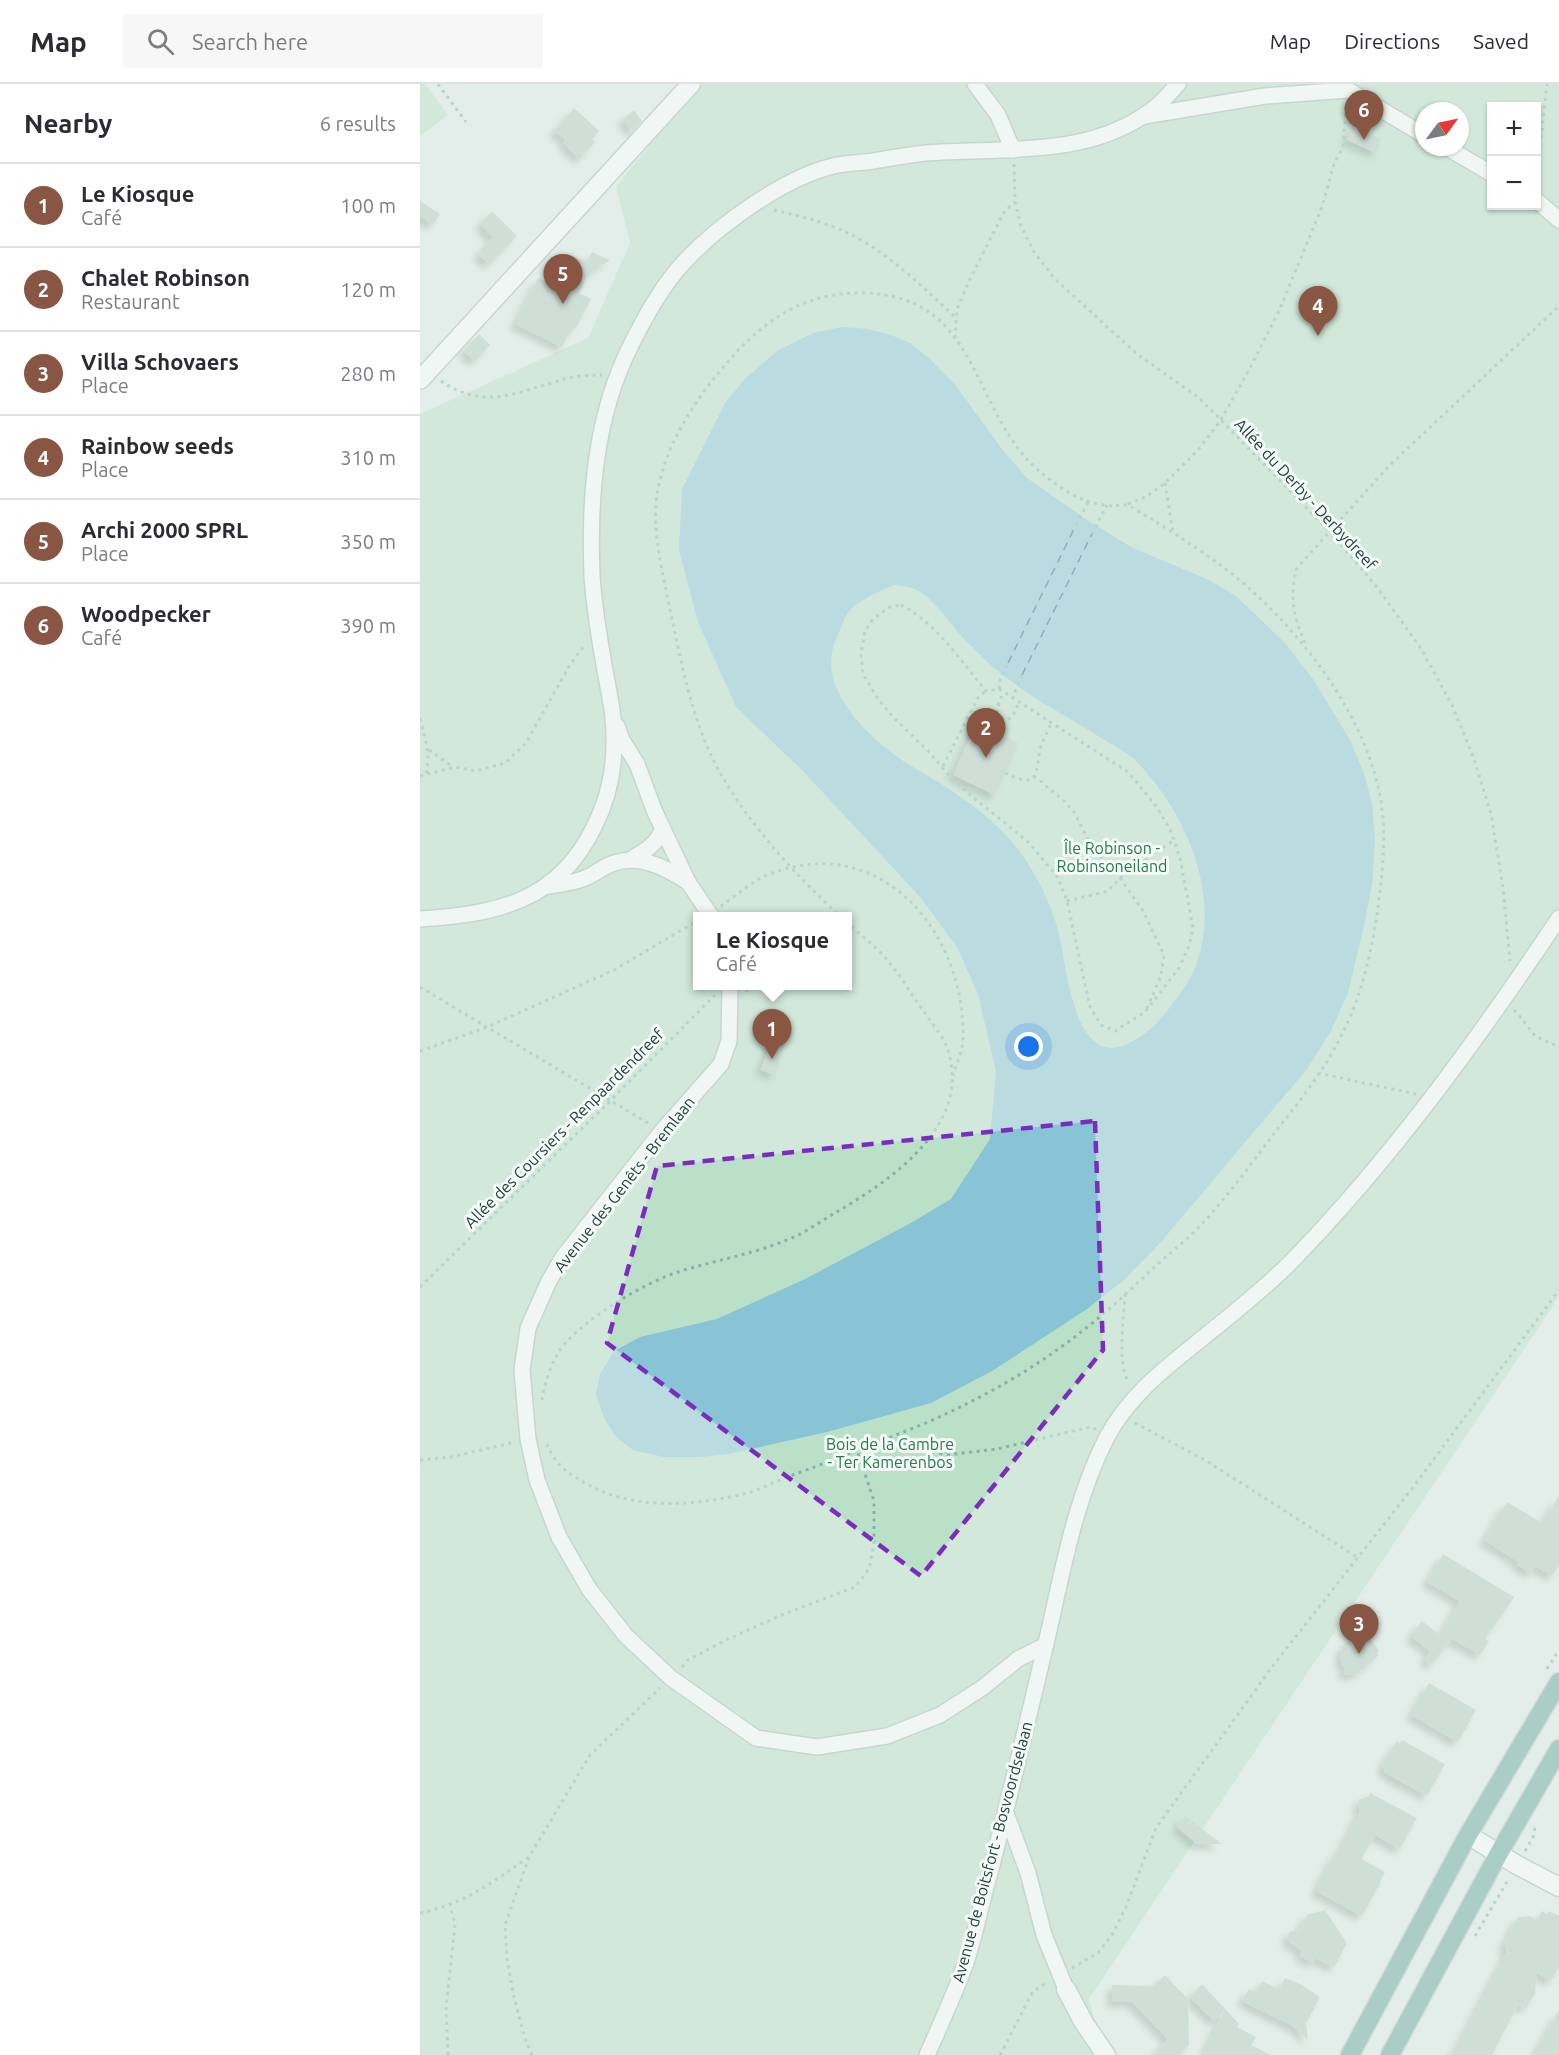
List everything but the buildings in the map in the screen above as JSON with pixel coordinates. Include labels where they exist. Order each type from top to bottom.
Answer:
[{"type":"main road","points":[[1350,2055],[1468,1834],[1559,1682]]},
{"type":"main road","points":[[1390,2055],[1499,1853],[1559,1749]]},
{"type":"street","points":[[424,376],[691,84]]},
{"type":"street","points":[[975,84],[998,115],[1013,150]]},
{"type":"street","points":[[420,919],[463,916],[494,909],[530,896],[548,886],[570,867],[606,804],[615,741],[592,577],[592,504],[603,418],[617,375],[652,306],[685,261],[715,233],[752,204],[792,182],[831,166],[926,153],[1013,150],[1063,145],[1106,135],[1144,116],[1178,84]]},
{"type":"street","points":[[1144,116],[1265,96],[1344,87],[1415,130]]},
{"type":"street","points":[[1461,156],[1487,172]]},
{"type":"street","points":[[1541,204],[1559,220]]},
{"type":"street","points":[[612,712],[622,740],[637,764],[663,829],[703,912]]},
{"type":"street","points":[[548,886],[586,878],[606,866],[629,860],[651,847],[659,839],[663,829]]},
{"type":"street","points":[[629,860],[658,864],[688,882]]},
{"type":"street","name":"Avenue de Boitsfort - Bosvoordselaan","points":[[927,2055],[964,1966],[1006,1813],[1060,1576],[1081,1504],[1108,1434],[1136,1395],[1287,1265],[1339,1210],[1433,1097],[1502,1003],[1559,918]]},
{"type":"street","name":"Avenue des Genêts - Bremlaan","points":[[723,990],[729,1041],[721,1064],[662,1131],[563,1257],[549,1281],[528,1328],[522,1370],[535,1437],[537,1480],[559,1537],[589,1589],[626,1636],[671,1678],[756,1738],[817,1748],[887,1736],[940,1715],[982,1688],[1018,1659],[1046,1645]]},
{"type":"street","points":[[1006,1813],[1028,1874],[1044,1935],[1063,1982],[1084,2023],[1106,2055]]},
{"type":"street","points":[[1468,1834],[1559,1887]]},
{"type":"path","points":[[438,84],[466,122]]},
{"type":"path","points":[[1539,156],[1547,84]]},
{"type":"path","points":[[836,912],[792,867],[745,811],[711,756],[694,710],[676,637],[655,525],[658,489],[674,440],[703,392],[735,353],[757,331],[793,308],[828,295],[846,293],[867,292],[904,299],[936,317],[955,338],[969,357],[998,420],[1014,445],[1038,470],[1088,502],[1128,505],[1147,496],[1165,483],[1198,450],[1221,420],[1278,313],[1308,244],[1322,207],[1334,164],[1343,147],[1344,87]]},
{"type":"path","name":"Allée du Derby - Derbydreef","points":[[1013,150],[1016,202],[1021,226],[1055,279],[1137,354],[1198,397],[1221,420],[1330,532],[1376,586],[1420,647],[1452,705],[1474,759],[1491,814],[1503,887],[1510,962],[1516,981]]},
{"type":"path","points":[[955,338],[957,309],[1004,212],[1016,202]]},
{"type":"path","points":[[752,204],[813,220],[859,238],[899,265],[957,319]]},
{"type":"path","points":[[1305,645],[1296,623],[1292,601],[1293,582],[1297,568],[1389,466],[1559,306]]},
{"type":"path","points":[[424,376],[476,397],[504,397],[527,392],[562,379],[617,375]]},
{"type":"path","points":[[1165,483],[1173,533]]},
{"type":"path","points":[[1076,525],[1088,502]]},
{"type":"path","points":[[1092,534],[1107,505]]},
{"type":"path","points":[[420,1460],[451,1457],[535,1437],[568,1473],[591,1487],[635,1502],[693,1502],[752,1492],[887,1439],[956,1409],[1046,1358],[1086,1328],[1198,1228],[1295,1106],[1342,1036],[1363,980],[1375,929],[1382,874],[1383,834],[1375,774],[1364,745],[1342,701],[1305,645],[1257,595],[1234,576],[1128,505]]},
{"type":"path","points":[[986,691],[916,612],[901,605],[890,607],[873,619],[864,631],[861,655],[863,674],[878,699],[894,719],[943,766],[953,780],[1027,841],[1057,876],[1066,901],[1090,1007],[1101,1025],[1116,1031],[1145,1012],[1179,968],[1189,946],[1193,928],[1180,858],[1174,840],[1156,806],[1128,772],[999,689]]},
{"type":"path","points":[[429,750],[455,767],[476,771],[505,763],[526,743],[571,663],[598,629]]},
{"type":"path","points":[[999,689],[1000,680],[1008,663]]},
{"type":"path","points":[[1012,699],[1022,675]]},
{"type":"path","points":[[943,766],[978,698],[986,691],[999,689]]},
{"type":"path","points":[[1003,693],[996,710],[997,715],[1001,718],[1007,720],[1011,718],[1019,703]]},
{"type":"path","points":[[997,733],[1001,718]]},
{"type":"path","points":[[420,719],[429,750],[426,775]]},
{"type":"path","points":[[1005,773],[1021,781],[1034,776],[1038,769],[1041,746],[1052,723]]},
{"type":"path","points":[[420,776],[455,767]]},
{"type":"path","points":[[1034,776],[1074,812],[1092,847],[1120,878],[1143,911],[1164,956],[1161,976],[1145,1012]]},
{"type":"path","points":[[1066,901],[1108,891],[1120,878],[1174,840]]},
{"type":"path","points":[[713,912],[768,874],[792,867],[822,863],[858,868],[901,891],[938,936],[951,964],[962,1005],[963,1043],[952,1078]]},
{"type":"path","points":[[420,1050],[485,1028],[614,970],[693,924]]},
{"type":"path","points":[[541,1405],[544,1386],[562,1347],[592,1317],[636,1292],[679,1272],[750,1254],[796,1236],[858,1200],[887,1180],[913,1158],[931,1137],[952,1095],[949,1053],[938,1032],[882,954],[852,927]]},
{"type":"path","points":[[420,987],[485,1028],[662,1131]]},
{"type":"path","name":"Allée des Coursiers - Renpaardendreef","points":[[420,1287],[723,990]]},
{"type":"path","points":[[1502,1003],[1518,1014],[1536,1036],[1559,1047]]},
{"type":"path","points":[[1318,1073],[1433,1097]]},
{"type":"path","points":[[1000,2055],[1033,1991],[1063,1982],[1098,1953],[1113,1933],[1156,1828],[1272,1667],[1414,1486],[1559,1290]]},
{"type":"path","points":[[1125,1294],[1124,1374],[1136,1395]]},
{"type":"path","points":[[1120,1415],[1205,1460],[1357,1557]]},
{"type":"path","points":[[887,1439],[946,1455],[997,1449],[1090,1427],[1108,1434]]},
{"type":"path","points":[[532,2055],[524,2036],[514,1997],[507,1959],[505,1925],[529,1857],[590,1755],[688,1660],[779,1616],[827,1600],[855,1587],[869,1569],[874,1544],[874,1501],[857,1450]]},
{"type":"path","points":[[420,1913],[450,1906],[469,1897],[529,1857]]},
{"type":"path","points":[[448,2055],[446,2008],[455,1925],[450,1906]]},
{"type":"highlighted area","points":[[1095,1121],[1103,1350],[921,1576],[607,1343],[657,1166]]},
{"type":"green space","points":[[420,84],[425,84],[448,115],[420,136]]},
{"type":"green space","name":"Bois de la Cambre - Ter Kamerenbos","points":[[700,84],[1559,84],[1559,1297],[1089,1999],[1104,2055],[420,2055],[420,414],[588,338],[630,243],[616,186]]},
{"type":"water","points":[[842,327],[868,329],[910,343],[930,359],[956,386],[1001,448],[1027,478],[1087,520],[1133,548],[1207,579],[1236,596],[1284,642],[1313,679],[1350,740],[1365,776],[1372,804],[1375,840],[1372,884],[1348,993],[1331,1031],[1307,1069],[1160,1243],[1124,1280],[1087,1309],[994,1370],[931,1403],[827,1432],[729,1454],[664,1457],[633,1450],[617,1438],[605,1420],[596,1395],[600,1374],[614,1351],[640,1337],[717,1319],[805,1279],[909,1224],[951,1199],[990,1139],[996,1071],[978,994],[957,947],[921,898],[803,771],[736,707],[698,622],[679,550],[682,489],[725,403],[745,379],[777,351],[813,333]],"holes":[[[895,585],[921,592],[942,612],[967,642],[1012,682],[1134,759],[1155,782],[1171,805],[1184,830],[1195,856],[1202,883],[1205,911],[1203,938],[1196,965],[1183,990],[1158,1022],[1127,1044],[1108,1048],[1094,1041],[1083,1027],[1075,1007],[1061,942],[1050,907],[1032,870],[1013,843],[996,825],[967,801],[887,749],[863,727],[842,699],[831,669],[832,653],[846,617],[851,609],[862,600]]]},
{"type":"ferry route","points":[[1008,663],[1076,525]]},
{"type":"ferry route","points":[[1022,675],[1092,534]]},
{"type":"place","name":"Woodpecker","points":[[1364,140]]},
{"type":"place","name":"Archi 2000 SPRL","points":[[563,304]]},
{"type":"place","name":"Rainbow seeds","points":[[1318,336]]},
{"type":"place","name":"Chalet Robinson","points":[[986,758]]},
{"type":"place","name":"Le Kiosque","points":[[772,1059]]},
{"type":"place","name":"Villa Schovaers","points":[[1359,1654]]},
{"type":"park label","name":"Île Robinson - Robinsoneiland","points":[[1112,857]]}]
